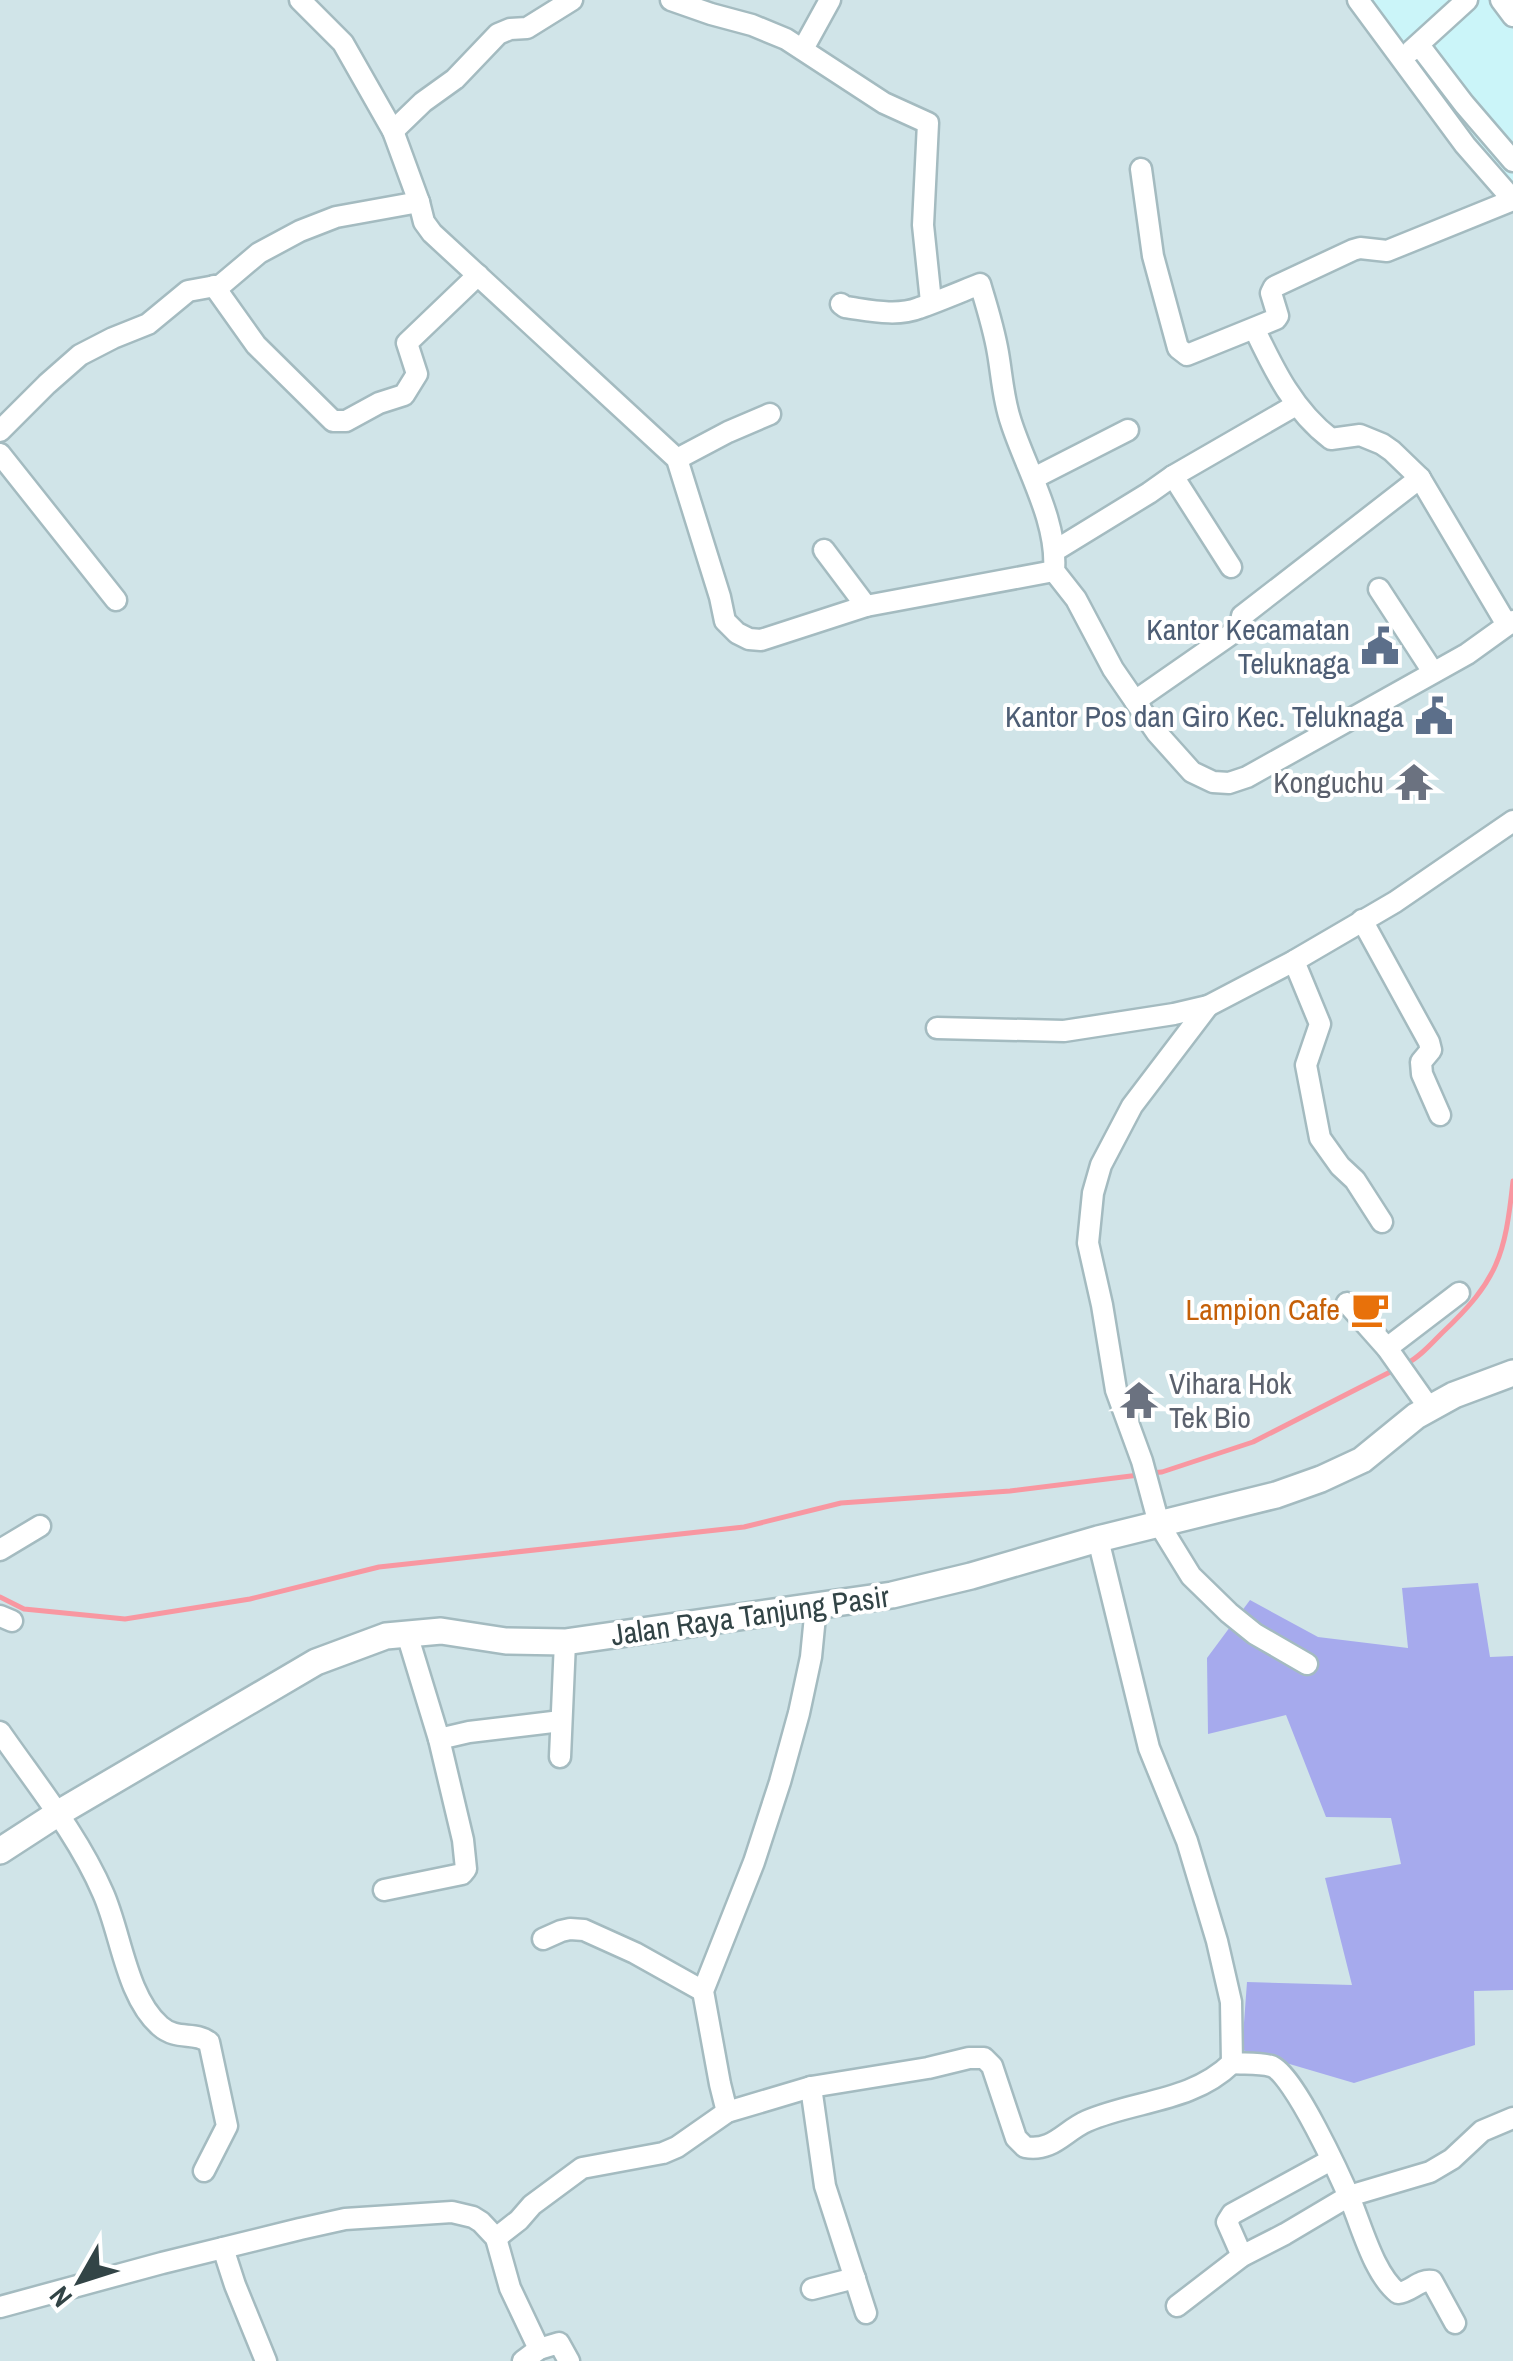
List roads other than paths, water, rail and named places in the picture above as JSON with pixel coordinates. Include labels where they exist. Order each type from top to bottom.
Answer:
[{"type":"street","points":[[300,0],[342,43],[393,131],[424,222],[432,233],[677,459],[725,621],[737,633],[762,640],[866,606],[1055,560],[1173,476],[1296,405]]},
{"type":"street","points":[[671,0],[752,25],[803,49],[884,104],[928,123],[922,226],[931,302]]},
{"type":"street","points":[[803,49],[830,0]]},
{"type":"street","points":[[1141,169],[1152,256],[1180,350],[1188,355],[1278,318],[1271,293],[1274,286],[1353,250],[1386,251],[1513,200],[1465,146],[1358,0]]},
{"type":"street","points":[[1402,58],[1467,0]]},
{"type":"street","points":[[1501,0],[1513,16]]},
{"type":"street","points":[[393,131],[498,34],[526,28],[558,3]]},
{"type":"street","points":[[1419,45],[1513,161]]},
{"type":"street","points":[[0,431],[80,355],[148,324],[188,291],[226,282],[258,253],[336,216],[420,202]]},
{"type":"street","points":[[214,286],[256,344],[333,421],[346,420],[404,395],[417,374],[407,343],[478,275]]},
{"type":"street","points":[[842,304],[881,312],[919,308],[980,284],[997,348],[1004,397],[1034,478],[1055,560],[1113,669],[1157,732],[1192,772],[1213,782],[1229,783],[1266,767],[1467,654],[1510,623],[1420,478],[1382,444],[1360,435],[1331,438],[1296,405],[1254,330]]},
{"type":"street","points":[[677,459],[770,414]]},
{"type":"street","points":[[1034,478],[1128,430]]},
{"type":"street","points":[[0,454],[116,600]]},
{"type":"street","points":[[1173,476],[1231,567]]},
{"type":"street","points":[[1136,701],[1240,628],[1242,616],[1420,478]]},
{"type":"street","points":[[824,550],[866,606]]},
{"type":"street","points":[[1379,589],[1433,672]]},
{"type":"street","points":[[937,1028],[1064,1031],[1208,1006],[1395,902],[1513,821]]},
{"type":"street","points":[[1362,920],[1428,1042],[1430,1050],[1420,1062],[1440,1115]]},
{"type":"street","points":[[1294,961],[1320,1024],[1306,1065],[1320,1138],[1355,1180],[1382,1222]]},
{"type":"street","points":[[1208,1006],[1132,1106],[1101,1165],[1093,1193],[1088,1242],[1116,1390],[1158,1518],[1191,1576],[1229,1614],[1307,1664]]},
{"type":"street","points":[[1391,1353],[1459,1293]]},
{"type":"street","points":[[1347,1303],[1391,1353],[1423,1398]]},
{"type":"street","name":"Jalan Raya Tanjung Pasir","points":[[0,1851],[316,1662],[386,1636],[441,1631],[506,1640],[566,1642],[892,1595],[972,1576],[1158,1518],[1276,1495],[1321,1479],[1362,1460],[1416,1416],[1423,1398],[1454,1395],[1513,1373]]},
{"type":"street","points":[[0,1550],[40,1526]]},
{"type":"street","points":[[1098,1539],[1150,1748],[1187,1842],[1217,1941],[1231,2002],[1232,2063]]},
{"type":"street","points":[[727,2112],[703,1991],[754,1862],[780,1782],[807,1676],[816,1606]]},
{"type":"street","points":[[384,1890],[462,1874],[466,1865],[439,1739],[407,1634]]},
{"type":"street","points":[[560,1757],[566,1642]]},
{"type":"street","points":[[439,1739],[561,1721]]},
{"type":"street","points":[[0,1732],[58,1814],[104,1894],[123,1955],[146,2008],[170,2033],[209,2042],[227,2126],[204,2171]]},
{"type":"street","points":[[543,1939],[561,1931],[584,1930],[703,1991]]},
{"type":"street","points":[[496,2238],[582,2168],[677,2148],[727,2112],[811,2087],[984,2058],[992,2066],[1016,2138],[1024,2148],[1034,2149],[1054,2144],[1086,2122],[1200,2086],[1232,2063],[1272,2066],[1296,2092],[1391,2288],[1405,2292],[1426,2280],[1432,2281],[1455,2322]]},
{"type":"street","points":[[811,2087],[825,2186],[866,2313]]},
{"type":"street","points":[[1177,2306],[1242,2256],[1349,2196],[1430,2172],[1452,2160],[1482,2131],[1513,2118]]},
{"type":"street","points":[[1242,2256],[1228,2218],[1331,2160]]},
{"type":"street","points":[[0,2307],[345,2219],[461,2213],[481,2222],[496,2238],[531,2355],[559,2343],[569,2361]]},
{"type":"street","points":[[223,2248],[266,2361]]},
{"type":"street","points":[[812,2289],[855,2278]]},
{"type":"waterway","points":[[1406,1364],[1461,1314],[1487,1281],[1502,1248],[1513,1181]]},
{"type":"waterway","points":[[1150,1473],[1253,1442],[1396,1369]]},
{"type":"waterway","points":[[0,1597],[24,1609],[125,1619],[250,1599],[379,1567],[744,1527],[841,1503],[1010,1491],[1139,1475]]},
{"type":"place","name":"Kantor Kecamatan Teluknaga","points":[[1380,646]]},
{"type":"place","name":"Kantor Pos dan Giro Kec. Teluknaga","points":[[1434,716]]},
{"type":"place","name":"Konguchu","points":[[1414,782]]},
{"type":"place","name":"Lampion Cafe","points":[[1370,1309]]},
{"type":"place","name":"Vihara Hok Tek Bio","points":[[1139,1400]]}]
